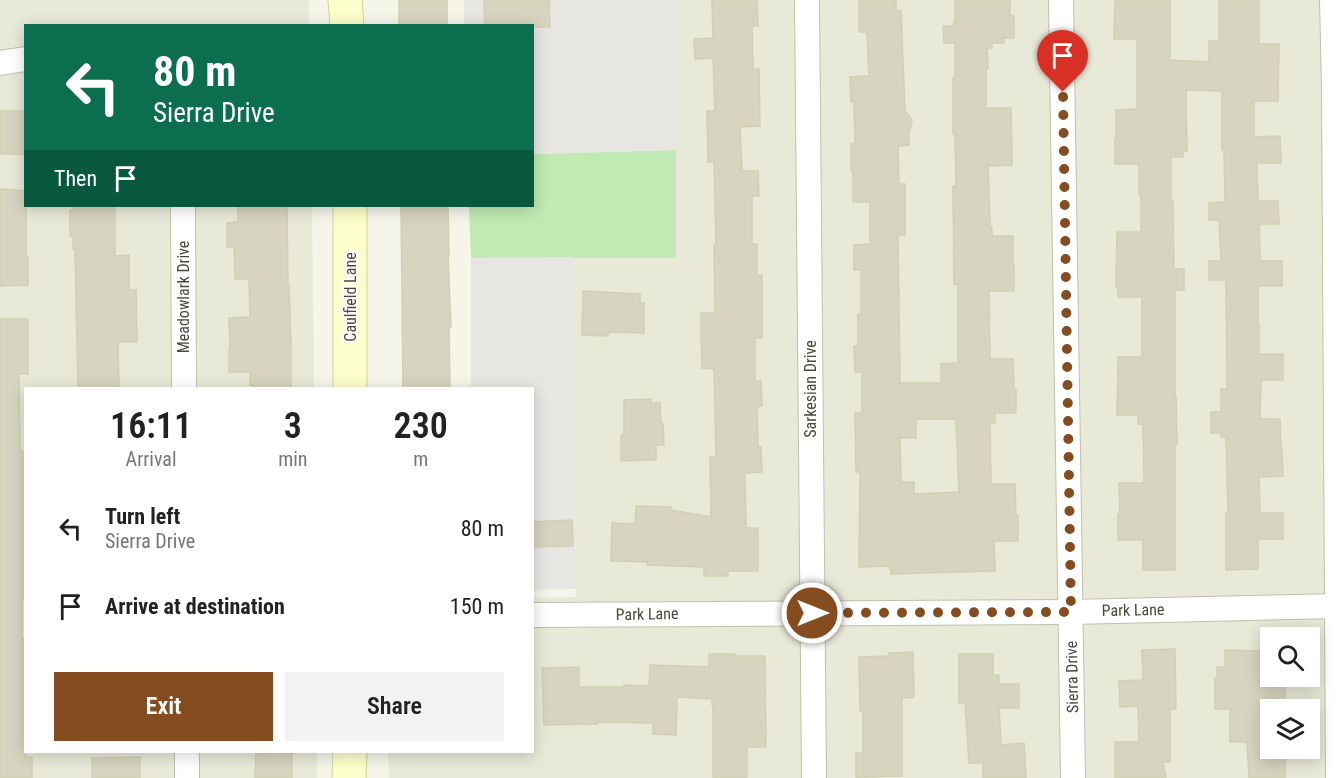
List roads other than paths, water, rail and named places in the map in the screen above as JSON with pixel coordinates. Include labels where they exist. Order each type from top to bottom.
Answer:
[{"type":"main road","points":[[345,0],[347,24]]},
{"type":"main road","name":"Caulfield Lane","points":[[350,207],[350,387]]},
{"type":"main road","points":[[350,753],[350,778]]},
{"type":"street","name":"Sarkesian Drive","points":[[807,0],[814,778]]},
{"type":"street","name":"Sierra Drive","points":[[1061,0],[1073,778]]},
{"type":"street","points":[[1332,0],[1336,87],[1338,778]]},
{"type":"street","points":[[0,63],[24,59]]},
{"type":"street","name":"Meadowlark Drive","points":[[183,207],[184,387]]},
{"type":"street","name":"Park Lane","points":[[534,615],[1071,612],[1337,606]]},
{"type":"street","points":[[187,753],[187,778]]}]
